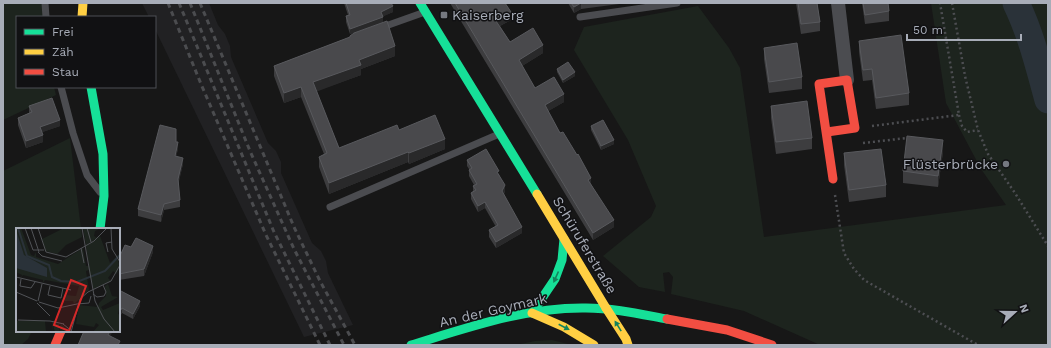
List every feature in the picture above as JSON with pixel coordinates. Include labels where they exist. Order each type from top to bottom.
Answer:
[{"type":"main road","points":[[82,16],[83,3]]},
{"type":"main road","name":"Schüruferstraße","points":[[420,3],[606,308],[734,332],[772,345]]},
{"type":"main road","points":[[827,132],[858,127],[848,80],[819,84],[833,179]]},
{"type":"main road","points":[[91,88],[103,154],[104,196],[100,228]]},
{"type":"main road","points":[[564,239],[562,260],[555,279],[532,313],[582,336],[594,345]]},
{"type":"main road","name":"An der Goymark","points":[[411,345],[480,325],[532,313],[574,308],[606,308]]},
{"type":"main road","points":[[605,321],[606,308]]},
{"type":"main road","points":[[606,308],[626,339],[628,345]]},
{"type":"main road","points":[[54,345],[60,332]]},
{"type":"street","points":[[838,3],[848,80]]},
{"type":"lane","points":[[45,3],[46,16]]},
{"type":"lane","points":[[580,17],[654,4],[677,3]]},
{"type":"lane","points":[[375,30],[425,12]]},
{"type":"lane","points":[[61,88],[86,175],[104,196]]},
{"type":"lane","points":[[330,207],[500,133]]},
{"type":"path","points":[[940,3],[962,126],[967,132],[978,130]]},
{"type":"path","points":[[952,3],[965,76],[978,130],[988,154],[1015,193],[1048,246]]},
{"type":"path","points":[[907,138],[863,143],[858,127],[959,115]]},
{"type":"path","points":[[833,179],[844,253],[854,269],[864,280],[978,345]]},
{"type":"shaded area","points":[[3,3],[42,3],[43,16],[16,16],[16,88],[54,88],[56,95],[3,120]]},
{"type":"shaded area","points":[[142,3],[209,3],[218,25],[225,34],[230,46],[231,57],[268,143],[276,151],[281,162],[281,173],[312,243],[321,251],[326,261],[328,273],[353,325],[304,337],[156,31],[156,16],[148,16]]},
{"type":"shaded area","points":[[931,3],[1048,3],[1048,345],[820,345],[744,311],[671,294],[673,277],[669,272],[663,273],[665,292],[639,287],[603,256],[651,217],[656,206],[628,140],[574,50],[584,27],[698,6],[729,48],[740,68],[764,237],[1006,205],[981,169],[946,103]]},
{"type":"shaded area","points":[[70,138],[81,228],[16,228],[16,332],[32,332],[28,339],[21,345],[3,345],[3,171]]},
{"type":"shaded area","points":[[552,340],[572,345],[516,345],[535,341]]},
{"type":"building","points":[[346,3],[391,3],[393,6],[381,12],[383,17],[350,29],[346,16],[350,15]]},
{"type":"building","points":[[455,3],[505,3],[511,12],[496,21],[510,42],[533,28],[543,45],[519,60],[535,88],[554,77],[564,94],[545,105],[560,133],[563,132],[577,155],[578,154],[591,178],[588,180],[614,220],[593,233]]},
{"type":"building","points":[[571,3],[581,3],[574,7]]},
{"type":"building","points":[[798,3],[817,3],[820,22],[801,24]]},
{"type":"building","points":[[863,3],[888,3],[889,11],[865,15]]},
{"type":"building","points":[[387,21],[395,46],[359,60],[361,65],[313,82],[339,148],[397,125],[399,130],[435,115],[445,139],[329,183],[319,157],[327,153],[301,87],[284,93],[274,66]]},
{"type":"building","points":[[901,35],[909,93],[876,98],[872,69],[863,70],[859,41]]},
{"type":"building","points":[[797,43],[802,77],[769,82],[764,48]]},
{"type":"building","points":[[568,62],[575,72],[563,80],[557,69]]},
{"type":"building","points":[[52,98],[60,120],[40,127],[43,135],[26,141],[18,118],[32,112],[29,106]]},
{"type":"building","points":[[807,101],[812,138],[776,142],[771,106]]},
{"type":"building","points":[[603,120],[614,140],[601,146],[591,126]]},
{"type":"building","points":[[160,125],[176,129],[176,142],[178,142],[175,156],[183,158],[178,179],[180,200],[164,204],[161,215],[138,209]]},
{"type":"building","points":[[907,136],[943,140],[938,176],[903,171]]},
{"type":"building","points":[[486,149],[499,171],[497,172],[505,185],[502,191],[522,227],[496,242],[489,230],[498,225],[485,202],[478,206],[471,193],[476,190],[473,186],[477,184],[469,170],[472,168],[467,160]]},
{"type":"building","points":[[881,149],[886,185],[849,190],[844,153]]},
{"type":"building","points":[[136,238],[153,246],[144,269],[120,274],[120,256],[125,245],[131,247]]},
{"type":"building","points":[[120,291],[140,301],[133,314],[122,308],[120,311]]},
{"type":"building","points":[[84,332],[110,332],[108,335],[120,341],[118,345],[78,345]]},
{"type":"waterway","points":[[1016,3],[1038,63],[1048,100]]},
{"type":"railway","points":[[168,3],[266,235],[320,345]]},
{"type":"railway","points":[[179,3],[274,232],[330,345]]},
{"type":"railway","points":[[190,3],[250,151],[294,249],[344,345]]},
{"type":"railway","points":[[200,3],[294,227],[320,281],[355,345]]},
{"type":"traffic: fast","points":[[420,3],[537,194]]},
{"type":"traffic: fast","points":[[91,88],[103,154],[104,196],[100,228]]},
{"type":"traffic: fast","points":[[532,313],[555,279],[562,260],[564,239]]},
{"type":"traffic: fast","points":[[411,345],[497,320],[541,311],[586,308],[607,309],[667,319]]},
{"type":"traffic: slow","points":[[82,16],[83,3]]},
{"type":"traffic: slow","points":[[537,194],[606,308]]},
{"type":"traffic: slow","points":[[606,308],[626,339],[628,345]]},
{"type":"traffic: slow","points":[[532,313],[564,327],[594,345]]},
{"type":"traffic: jam","points":[[827,132],[855,128],[847,80],[819,84],[833,179]]},
{"type":"traffic: jam","points":[[667,319],[727,330],[772,345]]},
{"type":"traffic: jam","points":[[55,345],[61,332]]},
{"type":"place","name":"Kaiserberg","points":[[444,15]]},
{"type":"place","name":"Flüsterbrücke","points":[[1006,164]]}]
